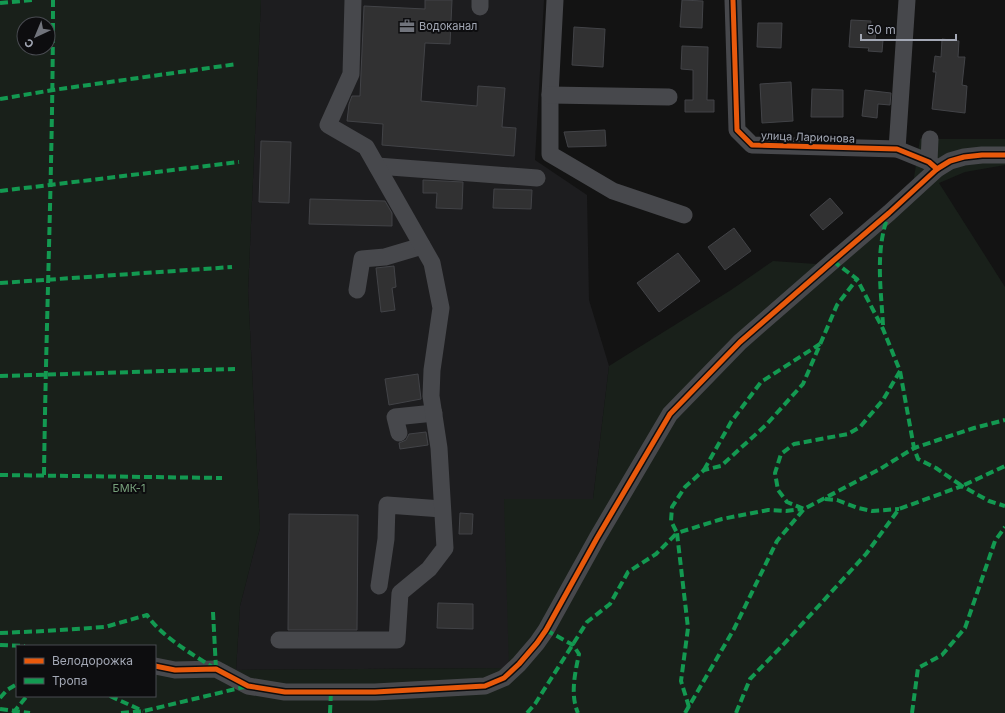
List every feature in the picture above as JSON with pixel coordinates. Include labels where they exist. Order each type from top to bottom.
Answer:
[{"type":"street","points":[[279,640],[397,640],[400,593],[429,569],[445,548],[439,448],[431,396],[432,370],[441,308],[432,262],[366,147],[328,125],[351,74],[353,0]]},
{"type":"street","points":[[555,0],[550,95],[550,154],[613,191],[684,216]]},
{"type":"street","name":"улица Ларионова","points":[[733,0],[737,130],[752,145],[897,149],[933,166]]},
{"type":"street","points":[[897,149],[907,0]]},
{"type":"street","points":[[550,95],[669,97]]},
{"type":"street","points":[[930,139],[933,166]]},
{"type":"street","points":[[156,666],[175,670],[216,669],[248,686],[285,692],[375,692],[484,686],[504,678],[519,664],[546,630],[600,532],[670,414],[740,342],[889,214],[933,166],[964,157],[1005,155]]},
{"type":"street","points":[[376,166],[537,178]]},
{"type":"street","points":[[357,290],[362,259],[385,256],[422,246]]},
{"type":"street","points":[[398,433],[395,417],[434,413]]},
{"type":"street","points":[[379,586],[386,539],[387,505],[442,509]]},
{"type":"shaded area","points":[[261,0],[544,0],[535,160],[587,195],[589,300],[609,366],[593,499],[509,668],[236,670],[240,606],[260,528],[248,291]]},
{"type":"green space","name":"БМК-1","points":[[0,0],[261,0],[248,291],[260,528],[240,606],[236,670],[509,668],[504,499],[593,499],[609,366],[731,290],[773,261],[816,264],[913,184],[920,139],[1005,139],[1005,165],[965,172],[939,183],[1005,287],[1005,713],[0,713]]},
{"type":"building","points":[[425,0],[452,0],[450,44],[425,43],[421,101],[477,106],[478,86],[505,88],[502,127],[516,128],[514,156],[382,145],[383,124],[347,121],[349,104],[352,96],[360,96],[364,6],[425,9]]},
{"type":"building","points":[[682,0],[703,1],[702,28],[680,27]]},
{"type":"building","points":[[851,20],[871,21],[870,31],[876,32],[875,40],[883,40],[882,52],[868,51],[869,48],[849,47]]},
{"type":"building","points":[[758,23],[782,23],[781,48],[757,47]]},
{"type":"building","points":[[574,27],[605,29],[603,67],[572,65]]},
{"type":"building","points":[[942,39],[959,41],[958,57],[965,57],[962,85],[967,86],[965,113],[932,109],[936,72],[933,72],[935,56],[941,57]]},
{"type":"building","points":[[682,46],[708,47],[707,100],[714,100],[714,112],[685,112],[685,100],[693,100],[693,70],[681,69]]},
{"type":"building","points":[[791,82],[793,121],[762,123],[760,84]]},
{"type":"building","points":[[812,89],[843,90],[843,117],[811,117]]},
{"type":"building","points":[[865,90],[891,93],[890,105],[878,104],[877,118],[862,116]]},
{"type":"building","points":[[605,130],[606,146],[568,147],[564,132]]},
{"type":"building","points":[[261,141],[291,142],[289,203],[259,202]]},
{"type":"building","points":[[423,180],[463,182],[462,209],[436,208],[437,193],[423,193]]},
{"type":"building","points":[[494,189],[532,190],[531,209],[493,208]]},
{"type":"building","points":[[830,198],[843,213],[823,230],[810,215]]},
{"type":"building","points":[[310,199],[385,201],[392,213],[392,226],[309,224]]},
{"type":"building","points":[[734,228],[751,251],[725,270],[708,247]]},
{"type":"building","points":[[678,253],[700,281],[659,312],[637,283]]},
{"type":"building","points":[[394,266],[396,287],[392,288],[395,310],[381,312],[376,268]]},
{"type":"building","points":[[418,374],[421,399],[389,405],[385,379]]},
{"type":"building","points":[[426,432],[428,445],[400,449],[399,443],[406,440],[409,434]]},
{"type":"building","points":[[460,513],[473,514],[472,534],[459,534]]},
{"type":"building","points":[[289,514],[358,515],[357,630],[288,630]]},
{"type":"building","points":[[438,603],[473,604],[473,629],[437,628]]},
{"type":"marked path","points":[[0,3],[33,0]]},
{"type":"marked path","points":[[44,475],[52,119],[53,0]]},
{"type":"marked path","points":[[0,99],[237,64]]},
{"type":"marked path","points":[[0,191],[239,162]]},
{"type":"marked path","points":[[883,325],[880,284],[880,256],[881,243],[888,216]]},
{"type":"marked path","points":[[833,261],[857,279],[883,329],[900,371],[914,448],[918,459],[936,468],[962,486],[1005,466]]},
{"type":"marked path","points":[[0,283],[232,267]]},
{"type":"marked path","points":[[527,713],[535,704],[587,622],[610,604],[628,572],[656,554],[677,533],[671,521],[672,507],[685,487],[704,470],[721,466],[766,425],[803,384],[837,305],[857,279]]},
{"type":"marked path","points":[[704,470],[731,422],[761,382],[820,344]]},
{"type":"marked path","points":[[0,376],[235,369]]},
{"type":"marked path","points":[[900,371],[883,400],[860,427],[848,434],[794,444],[781,454],[775,473],[778,490],[787,502],[804,509],[880,469],[914,448],[974,428],[1005,420]]},
{"type":"marked path","points":[[0,475],[222,478]]},
{"type":"marked path","points":[[736,713],[750,679],[866,554],[899,509],[962,486],[989,501],[1005,506]]},
{"type":"marked path","points":[[825,499],[837,500],[858,508],[872,511],[899,509]]},
{"type":"marked path","points":[[689,707],[681,681],[688,628],[677,533],[722,519],[768,510],[786,511],[802,509]]},
{"type":"marked path","points":[[685,713],[734,629],[777,541],[804,509]]},
{"type":"marked path","points":[[912,713],[918,668],[942,655],[965,628],[995,541],[1005,527]]},
{"type":"marked path","points":[[213,612],[216,669]]},
{"type":"marked path","points":[[0,633],[105,627],[147,615],[169,638],[214,668]]},
{"type":"marked path","points":[[546,630],[573,645],[579,654],[574,691],[574,699],[578,713]]},
{"type":"marked path","points":[[0,645],[16,646]]},
{"type":"marked path","points":[[0,698],[7,690],[16,685]]},
{"type":"marked path","points":[[121,713],[144,711],[248,686]]},
{"type":"marked path","points":[[330,713],[331,692]]},
{"type":"marked path","points":[[13,713],[26,697]]},
{"type":"marked path","points":[[112,697],[143,711]]},
{"type":"marked path","points":[[0,709],[30,713]]},
{"type":"cycle path","points":[[733,0],[737,130],[752,145],[897,149],[929,162],[937,169]]},
{"type":"cycle path","points":[[156,666],[175,670],[216,669],[248,686],[285,692],[375,692],[485,686],[504,678],[519,664],[546,630],[597,538],[670,414],[740,342],[889,213],[937,169],[950,161],[964,157],[1005,155]]},
{"type":"place","name":"Водоканал","points":[[407,26]]}]
